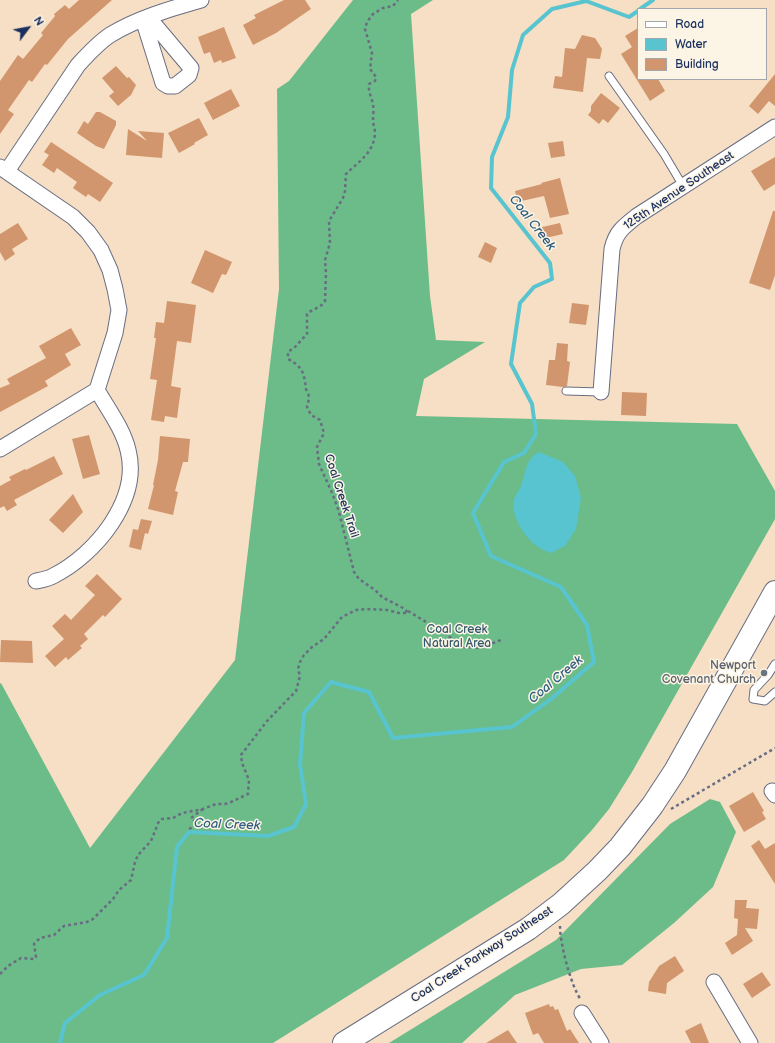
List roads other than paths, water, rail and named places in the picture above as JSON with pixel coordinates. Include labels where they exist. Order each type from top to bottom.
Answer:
[{"type":"main road","name":"Coal Creek Parkway Southeast","points":[[344,1043],[528,929],[561,904],[616,851],[652,806],[675,771],[775,592]]},
{"type":"street","points":[[0,450],[97,390],[115,333],[119,310],[116,289],[110,270],[101,250],[88,232],[78,222],[3,169],[78,64],[91,50],[109,36],[145,18],[200,0]]},
{"type":"street","name":"125th Avenue Southeast","points":[[601,392],[612,249],[619,232],[637,216],[775,127]]},
{"type":"street","points":[[36,581],[52,577],[67,568],[96,543],[115,519],[129,483],[130,467],[124,436],[97,390]]},
{"type":"street","points":[[714,982],[750,1043]]},
{"type":"street","points":[[584,1009],[601,1043]]},
{"type":"lane","points":[[609,76],[664,154],[683,186]]},
{"type":"lane","points":[[566,391],[601,392]]},
{"type":"lane","points":[[775,664],[768,675],[754,690],[753,699],[764,701],[775,692]]},
{"type":"water","points":[[539,452],[563,462],[575,476],[581,498],[576,529],[565,546],[551,553],[529,539],[520,527],[514,513],[513,506],[529,462],[531,458]]},
{"type":"waterway","name":"Coal Creek","points":[[641,8],[653,0]]},
{"type":"waterway","name":"Coal Creek","points":[[60,1043],[65,1023],[100,995],[144,975],[167,938],[177,847],[189,832],[268,836],[294,827],[306,804],[300,764],[304,713],[331,682],[369,692],[393,738],[512,727],[551,699],[594,662],[587,625],[561,587],[491,556],[473,513],[504,462],[524,453],[536,434],[532,404],[511,364],[520,303],[534,287],[552,279],[550,263],[491,188],[492,157],[508,117],[512,70],[523,35],[552,9],[586,1],[629,17],[637,12]]},
{"type":"place","name":"Newport Covenant Church","points":[[764,673]]},
{"type":"park label","name":"Coal Creek Natural Area","points":[[457,637]]}]
